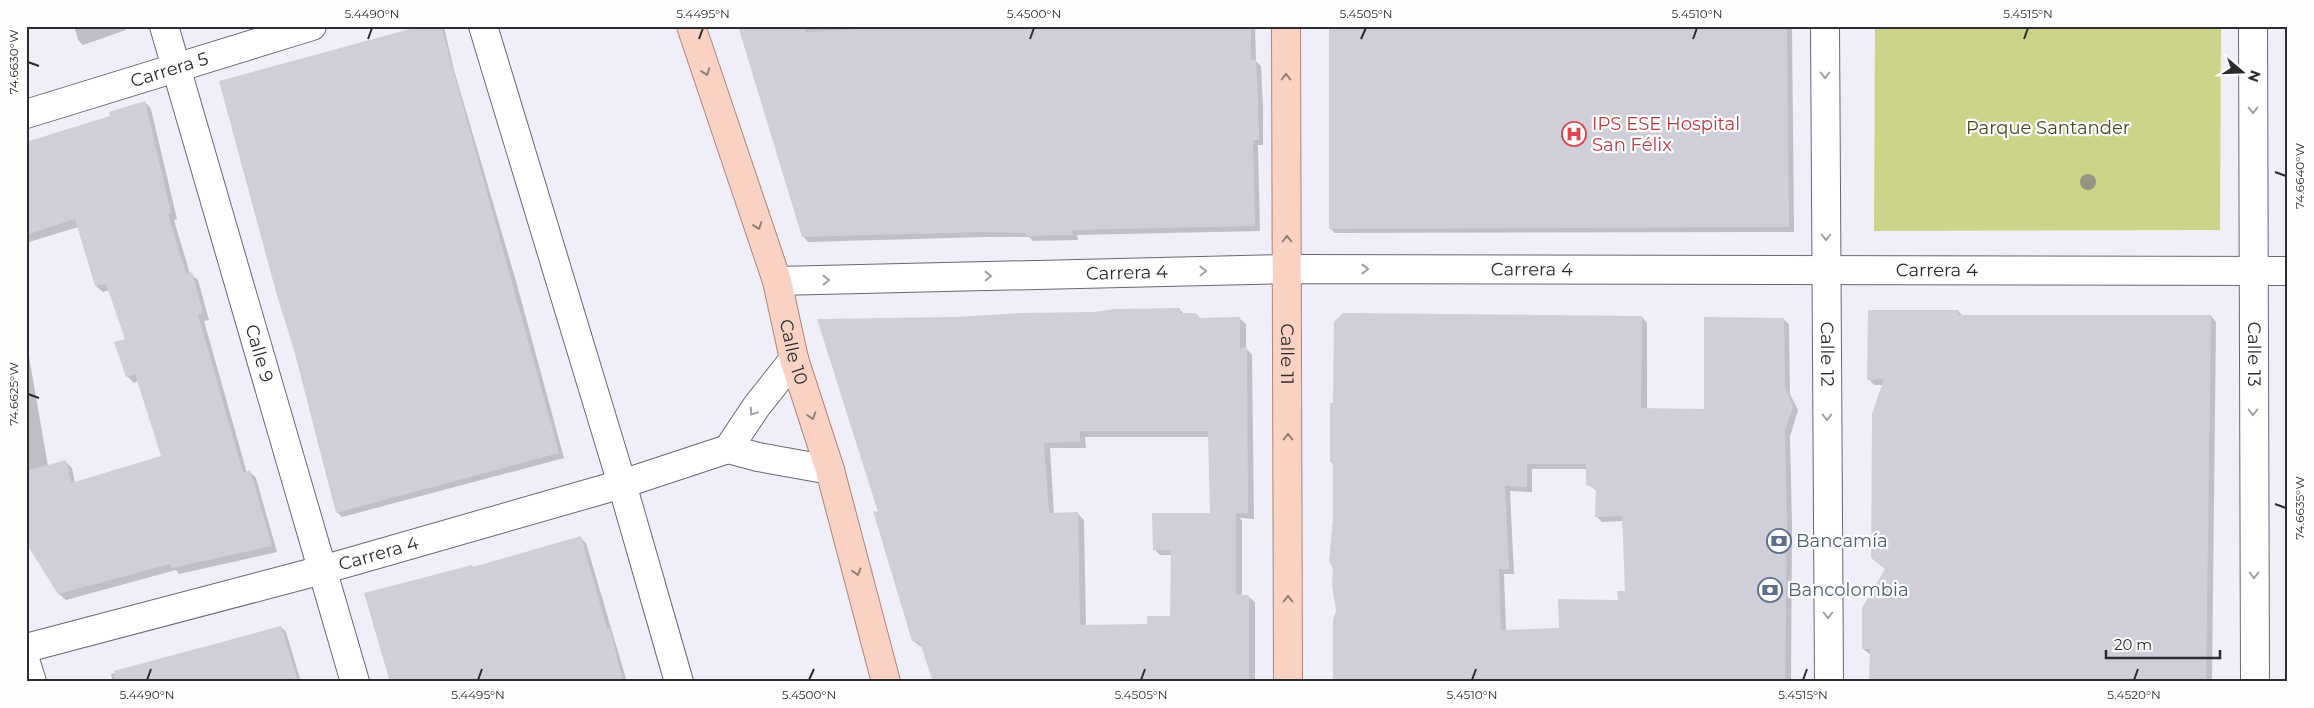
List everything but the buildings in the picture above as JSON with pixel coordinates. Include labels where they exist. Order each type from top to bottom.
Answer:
[{"type":"main road","name":"Calle 10","points":[[691,26],[777,281],[794,359],[830,470],[886,682]]},
{"type":"main road","name":"Calle 11","points":[[1286,26],[1288,682]]},
{"type":"street","name":"Calle 9","points":[[164,26],[354,682]]},
{"type":"street","name":"Carrera 5","points":[[26,114],[312,26]]},
{"type":"street","points":[[482,26],[622,484],[679,682]]},
{"type":"street","name":"Calle 12","points":[[1825,26],[1828,682]]},
{"type":"street","name":"Calle 13","points":[[2253,26],[2252,271],[2255,682]]},
{"type":"street","name":"Carrera 4","points":[[777,281],[1288,269],[2288,271]]},
{"type":"street","points":[[794,359],[756,407],[728,449],[758,457],[830,470]]},
{"type":"street","name":"Carrera 4","points":[[26,648],[322,570],[622,484],[728,449]]},
{"type":"street","points":[[26,663],[32,682]]},
{"type":"green space","name":"Parque Santander","points":[[1875,26],[2221,26],[2220,230],[1874,231]]},
{"type":"place","name":"IPS ESE Hospital San Félix","points":[[1574,134]]},
{"type":"place","name":"Bancamía","points":[[1779,541]]},
{"type":"place","name":"Bancolombia","points":[[1770,590]]}]
